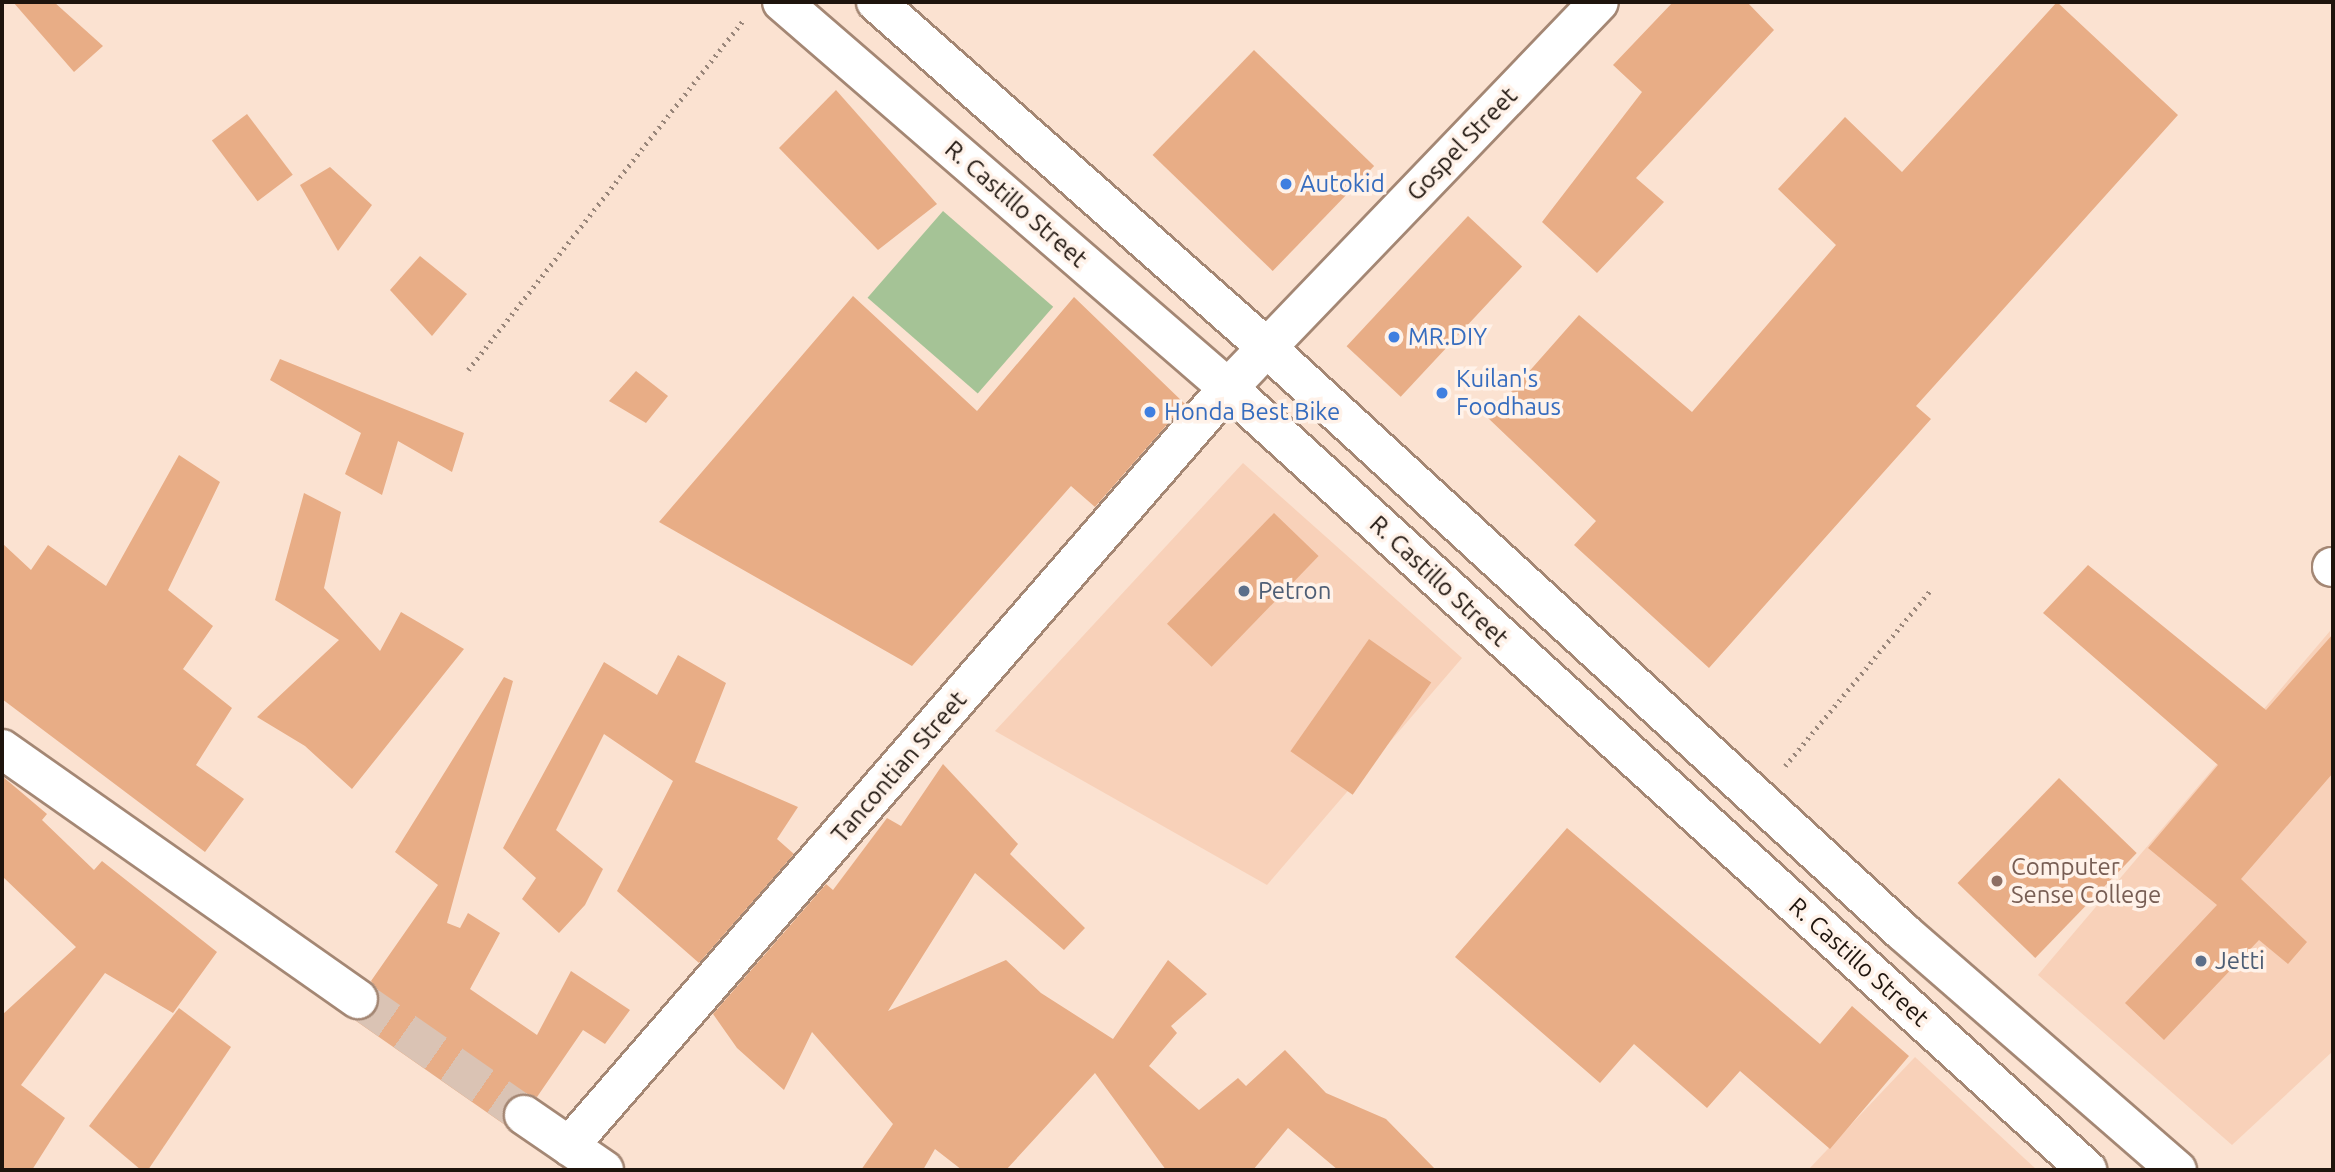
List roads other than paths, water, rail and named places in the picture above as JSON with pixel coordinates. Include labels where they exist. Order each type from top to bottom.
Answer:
[{"type":"main road","points":[[876,2],[1266,346],[1903,932],[2175,1169]]},
{"type":"main road","name":"Gospel Street","points":[[1228,388],[1599,2]]},
{"type":"main road","name":"R. Castillo Street","points":[[766,7],[1228,388],[2087,1170]]},
{"type":"main road","name":"Tancontian Street","points":[[569,1146],[1228,388]]},
{"type":"main road","points":[[1411,557],[1449,515]]},
{"type":"main road","points":[[1600,729],[1640,691]]},
{"type":"main road","points":[[2,749],[358,999]]},
{"type":"main road","points":[[1869,971],[1903,932]]},
{"type":"main road","points":[[524,1115],[604,1170]]},
{"type":"tunnel","points":[[358,999],[524,1115]]},
{"type":"place","name":"Autokid","points":[[1286,184]]},
{"type":"place","name":"MR.DIY","points":[[1394,337]]},
{"type":"place","name":"Kuilan's Foodhaus","points":[[1442,393]]},
{"type":"place","name":"Honda Best Bike","points":[[1150,412]]},
{"type":"place","name":"Petron","points":[[1244,591]]},
{"type":"place","name":"Computer Sense College","points":[[1997,881]]},
{"type":"place","name":"Jetti","points":[[2201,961]]}]
